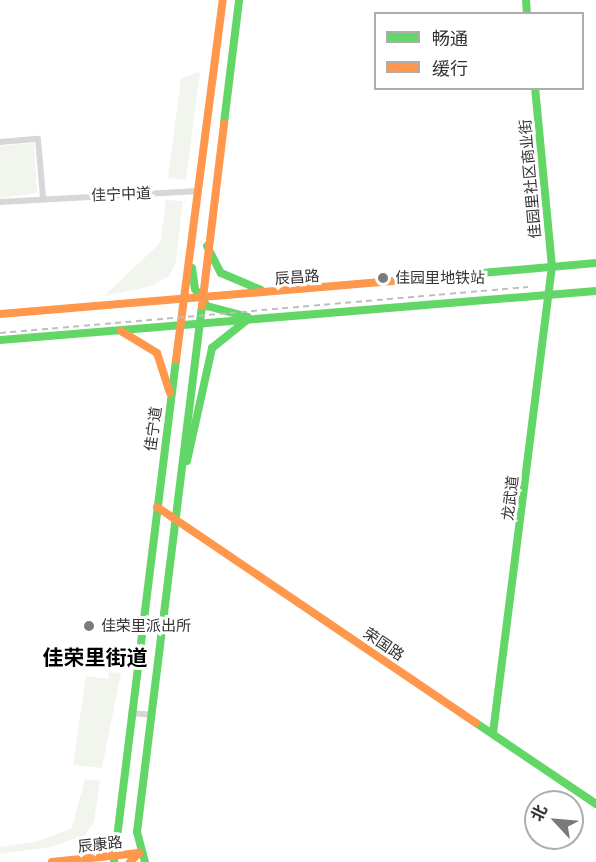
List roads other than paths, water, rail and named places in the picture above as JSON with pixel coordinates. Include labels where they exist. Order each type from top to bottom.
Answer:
[{"type":"main road","name":"佳宁道","points":[[113,859],[223,0]]},
{"type":"main road","points":[[145,862],[139,853],[152,715],[182,479],[207,240],[239,0]]},
{"type":"main road","name":"佳园里社区商业街","points":[[535,90],[552,267]]},
{"type":"main road","points":[[207,240],[220,273],[270,292]]},
{"type":"main road","points":[[191,249],[200,299],[217,312],[255,318]]},
{"type":"main road","name":"辰昌路","points":[[0,314],[200,299],[596,263]]},
{"type":"main road","name":"龙武道","points":[[493,733],[552,267]]},
{"type":"main road","points":[[0,340],[596,291]]},
{"type":"main road","points":[[182,479],[212,348],[223,333],[255,318]]},
{"type":"main road","points":[[118,329],[153,348],[171,396]]},
{"type":"main road","name":"荣国路","points":[[157,507],[596,804]]},
{"type":"main road","name":"辰康路","points":[[52,862],[113,859],[139,853]]},
{"type":"main road","name":"辰康路","points":[[130,862],[139,853]]},
{"type":"street","points":[[0,142],[38,139],[43,197]]},
{"type":"street","name":"佳宁中道","points":[[0,202],[43,197],[199,191]]},
{"type":"street","points":[[131,713],[152,715]]},
{"type":"railway","points":[[0,333],[528,287]]},
{"type":"place","name":"佳园里地铁站","points":[[383,278]]},
{"type":"place","name":"佳荣里派出所","points":[[89,626]]},
{"type":"district","name":"佳荣里街道","points":[[95,658]]}]
